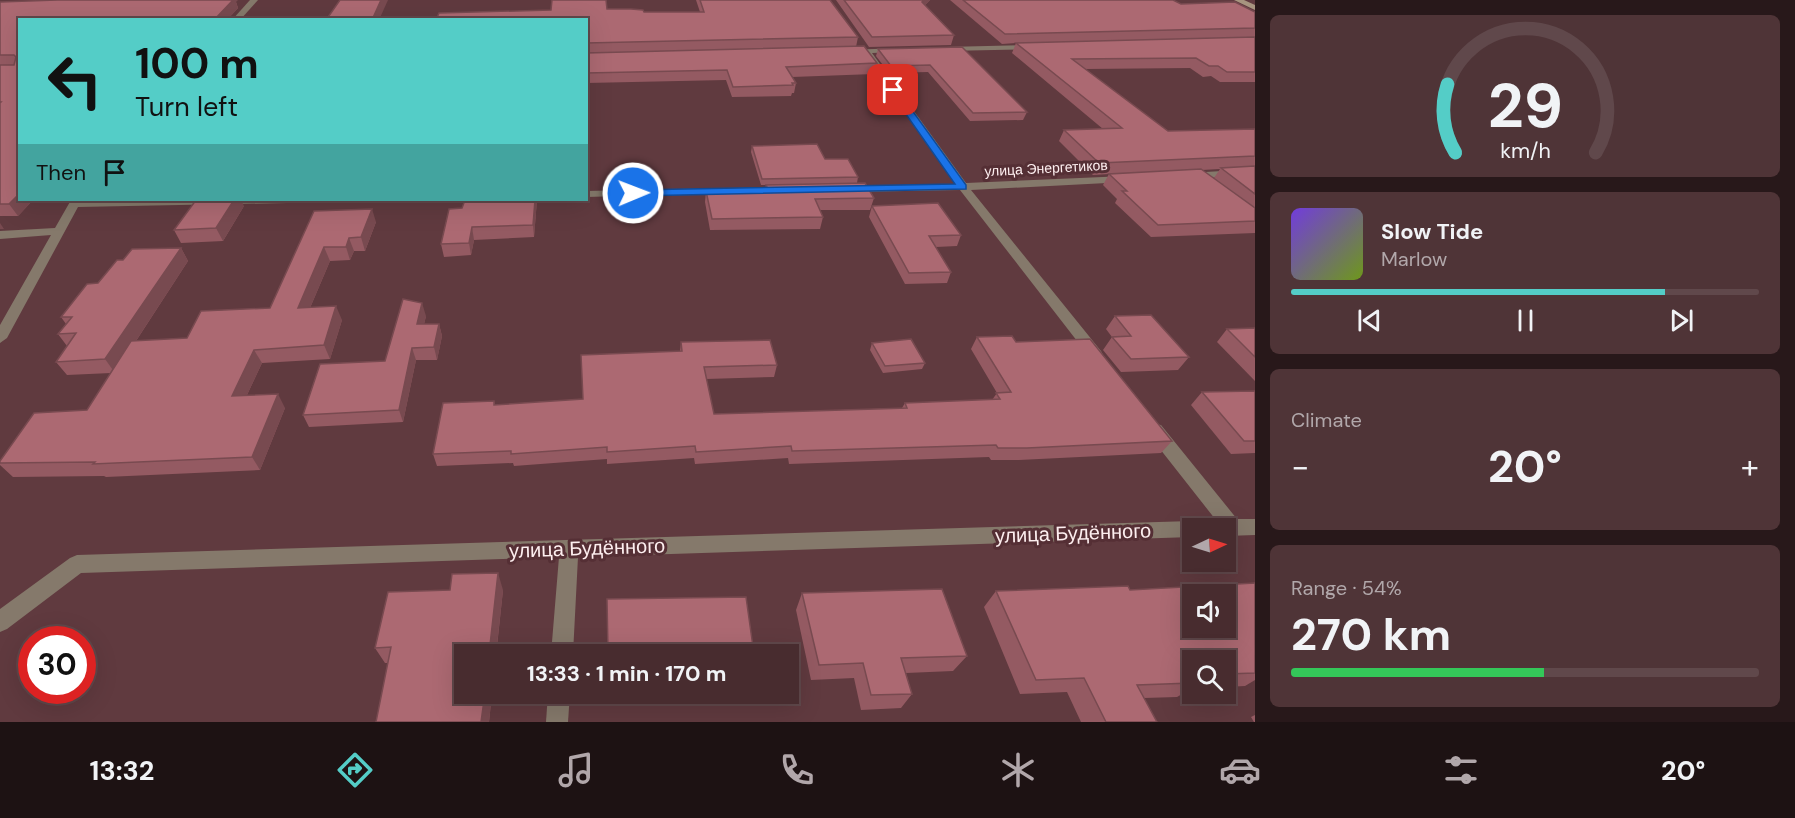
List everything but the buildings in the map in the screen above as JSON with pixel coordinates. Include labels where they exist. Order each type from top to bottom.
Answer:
[{"type":"main road","points":[[1238,0],[1255,8]]},
{"type":"street","points":[[237,18],[254,0]]},
{"type":"street","points":[[853,34],[963,187],[1101,362]]},
{"type":"street","points":[[936,50],[1042,47]]},
{"type":"street","points":[[842,52],[913,50]]},
{"type":"street","points":[[1174,176],[1255,172]]},
{"type":"street","points":[[1197,175],[1214,188]]},
{"type":"street","name":"улица Энергетиков","points":[[833,189],[963,187],[1138,178]]},
{"type":"street","points":[[588,194],[739,191]]},
{"type":"street","points":[[0,338],[74,202],[180,201]]},
{"type":"street","points":[[0,235],[58,231]]},
{"type":"street","points":[[1145,417],[1221,518]]},
{"type":"street","points":[[1236,528],[1255,527]]},
{"type":"street","name":"улица Будённого","points":[[0,622],[77,564],[1182,529]]},
{"type":"street","points":[[563,644],[569,549]]},
{"type":"street","points":[[557,722],[558,704]]},
{"type":"route","points":[[633,193],[963,187],[893,90]]}]
